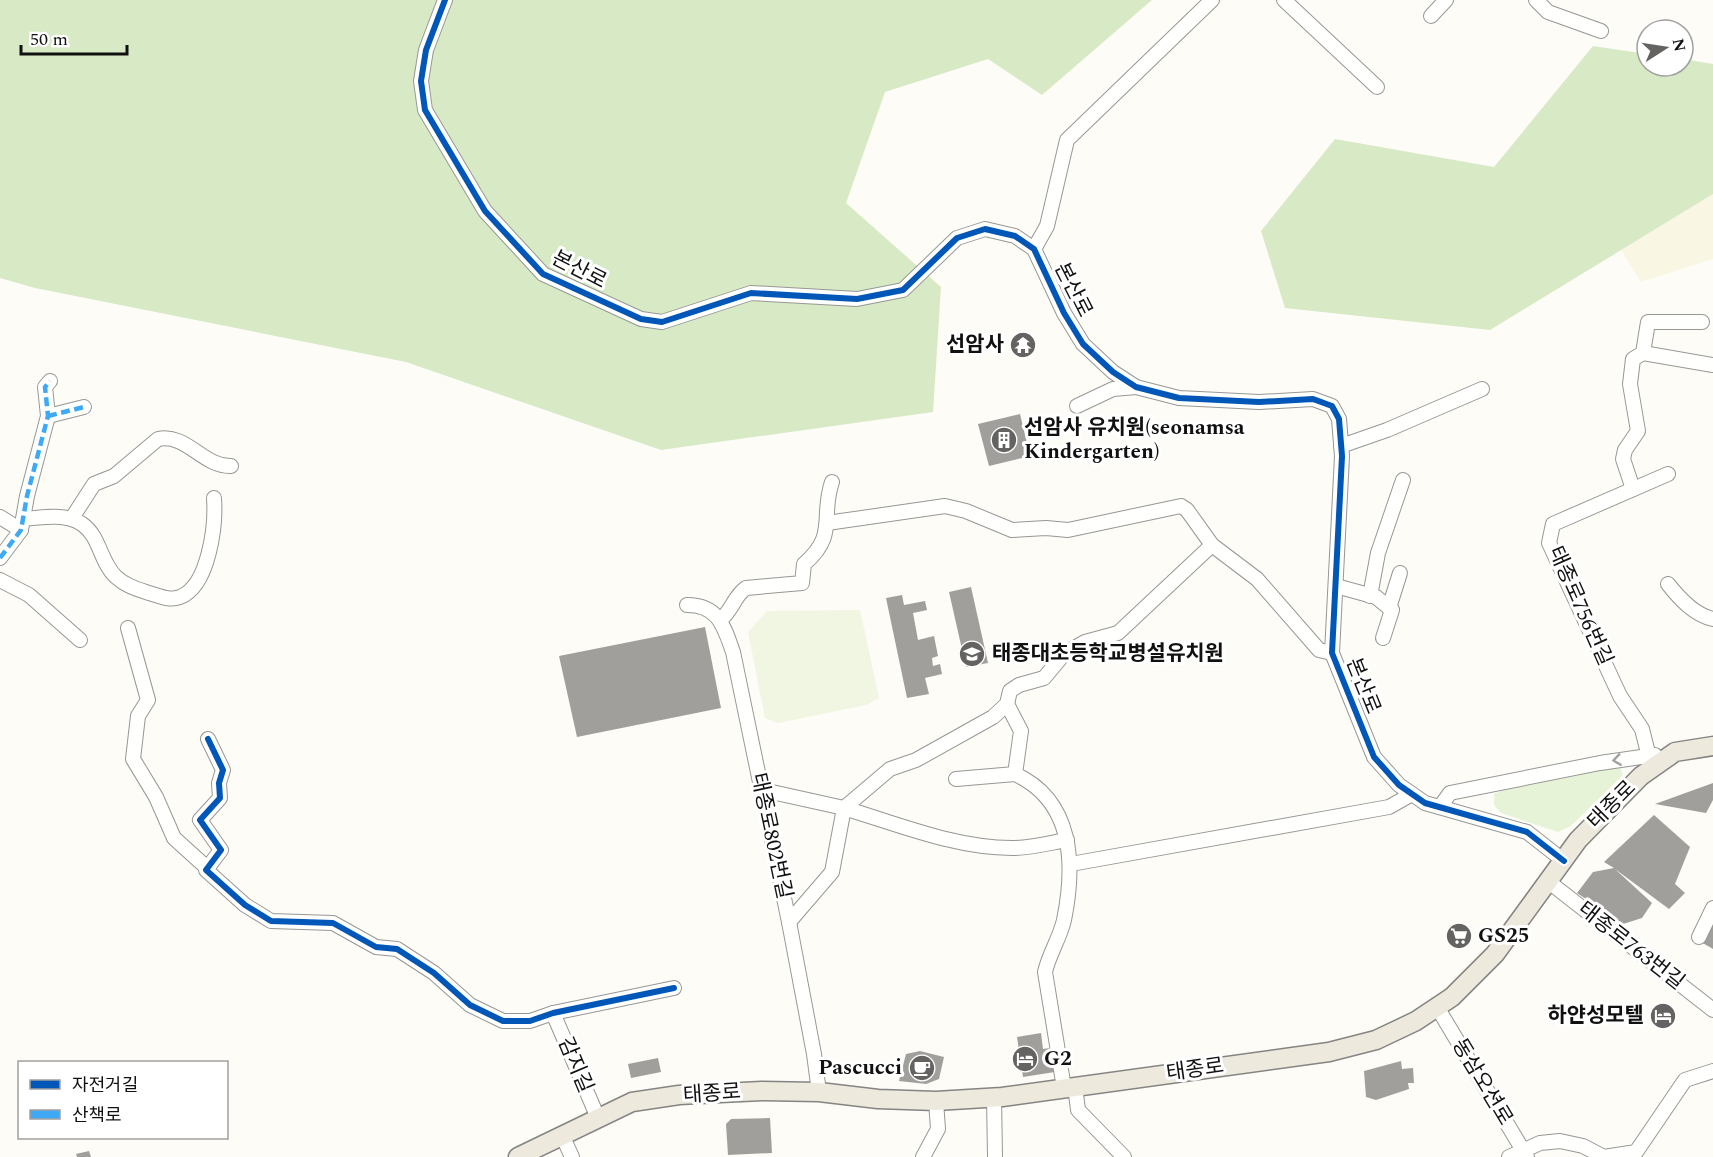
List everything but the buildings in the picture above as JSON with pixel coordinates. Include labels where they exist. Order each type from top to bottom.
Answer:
[{"type":"main road","name":"태종로","points":[[518,1157],[632,1102],[680,1095],[762,1091],[819,1092],[878,1099],[936,1101],[994,1097],[1329,1052],[1376,1040],[1437,1007],[1464,987],[1496,954],[1590,827],[1650,762],[1675,752],[1713,746]]},
{"type":"street","name":"본산로","points":[[445,0],[426,50],[421,81],[425,110],[485,211],[543,274],[641,319],[662,322],[750,293],[857,299],[903,290],[957,238],[985,229],[1015,236],[1034,249],[1064,313],[1083,344],[1113,372],[1136,387],[1179,398],[1259,402],[1313,399],[1332,406],[1339,419],[1341,446],[1332,653],[1374,757],[1399,785],[1425,803],[1527,832],[1564,861]]},
{"type":"street","points":[[1034,249],[1047,226],[1067,140],[1212,0]]},
{"type":"street","points":[[1284,0],[1377,87]]},
{"type":"street","points":[[1431,16],[1446,0]]},
{"type":"street","points":[[1536,0],[1548,12],[1600,31]]},
{"type":"street","points":[[1643,353],[1648,322],[1702,322]]},
{"type":"street","points":[[1633,489],[1623,459],[1638,431],[1630,384],[1633,359],[1643,353],[1713,364]]},
{"type":"street","points":[[0,558],[23,524],[48,416],[45,387],[50,381]]},
{"type":"street","points":[[1077,406],[1113,388],[1136,387]]},
{"type":"street","points":[[1341,446],[1387,430],[1482,389]]},
{"type":"street","points":[[48,416],[84,407]]},
{"type":"street","points":[[72,518],[94,484],[114,476],[158,439],[167,437],[189,446],[219,467],[231,466]]},
{"type":"street","name":"태종로756번길","points":[[1650,762],[1642,729],[1620,696],[1550,543],[1553,524],[1668,474]]},
{"type":"street","points":[[1370,596],[1378,553],[1403,480]]},
{"type":"street","points":[[687,605],[699,605],[721,620],[727,615],[739,593],[746,588],[802,583],[804,564],[817,553],[826,538],[826,498],[832,482]]},
{"type":"street","points":[[0,517],[23,524],[72,518],[93,532],[108,566],[129,586],[165,598],[179,598],[192,590],[203,569],[216,523],[214,498]]},
{"type":"street","points":[[827,523],[945,506],[966,511],[1012,530],[1046,528],[1068,530],[1181,506],[1187,510],[1212,545],[1257,579],[1319,650],[1332,653]]},
{"type":"street","points":[[789,922],[832,872],[844,808],[890,769],[916,760],[993,717],[1018,685],[1044,678],[1064,654],[1085,642],[1118,633],[1212,545]]},
{"type":"street","points":[[1389,608],[1400,573]]},
{"type":"street","points":[[0,580],[29,595],[80,640]]},
{"type":"street","points":[[1668,584],[1680,599],[1705,617],[1713,619]]},
{"type":"street","points":[[1336,586],[1370,596],[1392,610],[1383,638]]},
{"type":"street","name":"태종로802번길","points":[[721,620],[732,652],[763,790],[814,1054],[819,1092]]},
{"type":"street","points":[[128,628],[148,700],[138,716],[133,738],[133,759],[156,797],[174,838],[245,905],[271,921],[333,923],[376,948],[397,949],[434,973],[471,1005],[503,1021],[530,1021],[553,1013],[674,988]]},
{"type":"street","points":[[1008,697],[1021,731],[1016,774]]},
{"type":"street","points":[[206,867],[221,850],[201,820],[220,798],[219,783],[223,770],[208,739]]},
{"type":"street","points":[[1440,807],[1450,793],[1600,763],[1650,762]]},
{"type":"street","points":[[956,779],[1016,774],[1050,803],[1064,826],[1071,864],[1063,922],[1048,956],[1046,972],[1069,1087],[1078,1110],[1124,1157]]},
{"type":"street","points":[[763,790],[844,808],[945,839],[1012,848],[1067,840]]},
{"type":"street","points":[[1071,864],[1389,807],[1412,794]]},
{"type":"street","name":"태종로763번길","points":[[1549,882],[1713,1010]]},
{"type":"street","points":[[1699,937],[1713,908]]},
{"type":"street","name":"동삼오션로","points":[[1437,1007],[1525,1154]]},
{"type":"street","name":"감지길","points":[[553,1013],[598,1118]]},
{"type":"street","points":[[1509,1157],[1525,1154],[1540,1143],[1560,1141],[1582,1146],[1604,1157],[1636,1152],[1685,1080],[1713,1071]]},
{"type":"street","points":[[994,1097],[995,1157]]},
{"type":"street","points":[[923,1157],[938,1129],[936,1101]]},
{"type":"street","points":[[562,1134],[572,1157]]},
{"type":"shaded area","points":[[1713,194],[1713,259],[1641,282],[1621,250]]},
{"type":"green space","points":[[0,0],[1152,0],[1042,95],[988,59],[885,92],[846,203],[941,287],[933,412],[661,450],[406,362],[35,288],[0,278]]},
{"type":"green space","points":[[1593,46],[1635,52],[1635,78],[1695,78],[1695,61],[1713,64],[1713,194],[1490,330],[1285,308],[1261,231],[1335,139],[1494,167]]},
{"type":"green space","points":[[860,610],[879,698],[866,705],[778,723],[765,718],[748,632],[767,611]]},
{"type":"green space","points":[[1620,767],[1623,775],[1571,826],[1558,832],[1501,813],[1494,805],[1494,794],[1504,790]]},
{"type":"marked path","points":[[0,558],[21,530],[27,496],[48,416],[45,387],[50,381]]},
{"type":"marked path","points":[[48,416],[84,407]]},
{"type":"cycle path","points":[[445,0],[426,50],[421,81],[425,110],[485,211],[543,274],[641,319],[662,322],[751,293],[857,299],[903,290],[957,238],[985,229],[1015,236],[1034,249],[1064,313],[1083,344],[1113,372],[1136,387],[1179,398],[1259,402],[1313,399],[1332,406],[1339,419],[1342,456],[1332,653],[1374,757],[1399,785],[1425,803],[1527,832],[1564,861]]},
{"type":"cycle path","points":[[208,739],[223,770],[219,783],[220,798],[200,820],[221,850],[206,870],[245,905],[271,921],[333,923],[376,947],[397,949],[434,973],[470,1005],[503,1021],[530,1021],[553,1013],[674,988]]},
{"type":"place","name":"선암사","points":[[1023,345]]},
{"type":"place","name":"선암사 유치원(seonamsa Kindergarten)","points":[[1004,440]]},
{"type":"place","name":"태종대초등학교병설유치원","points":[[972,654]]},
{"type":"place","name":"GS25","points":[[1459,936]]},
{"type":"place","name":"하얀성모텔","points":[[1663,1016]]},
{"type":"place","name":"G2","points":[[1025,1059]]},
{"type":"place","name":"Pascucci","points":[[922,1068]]}]
